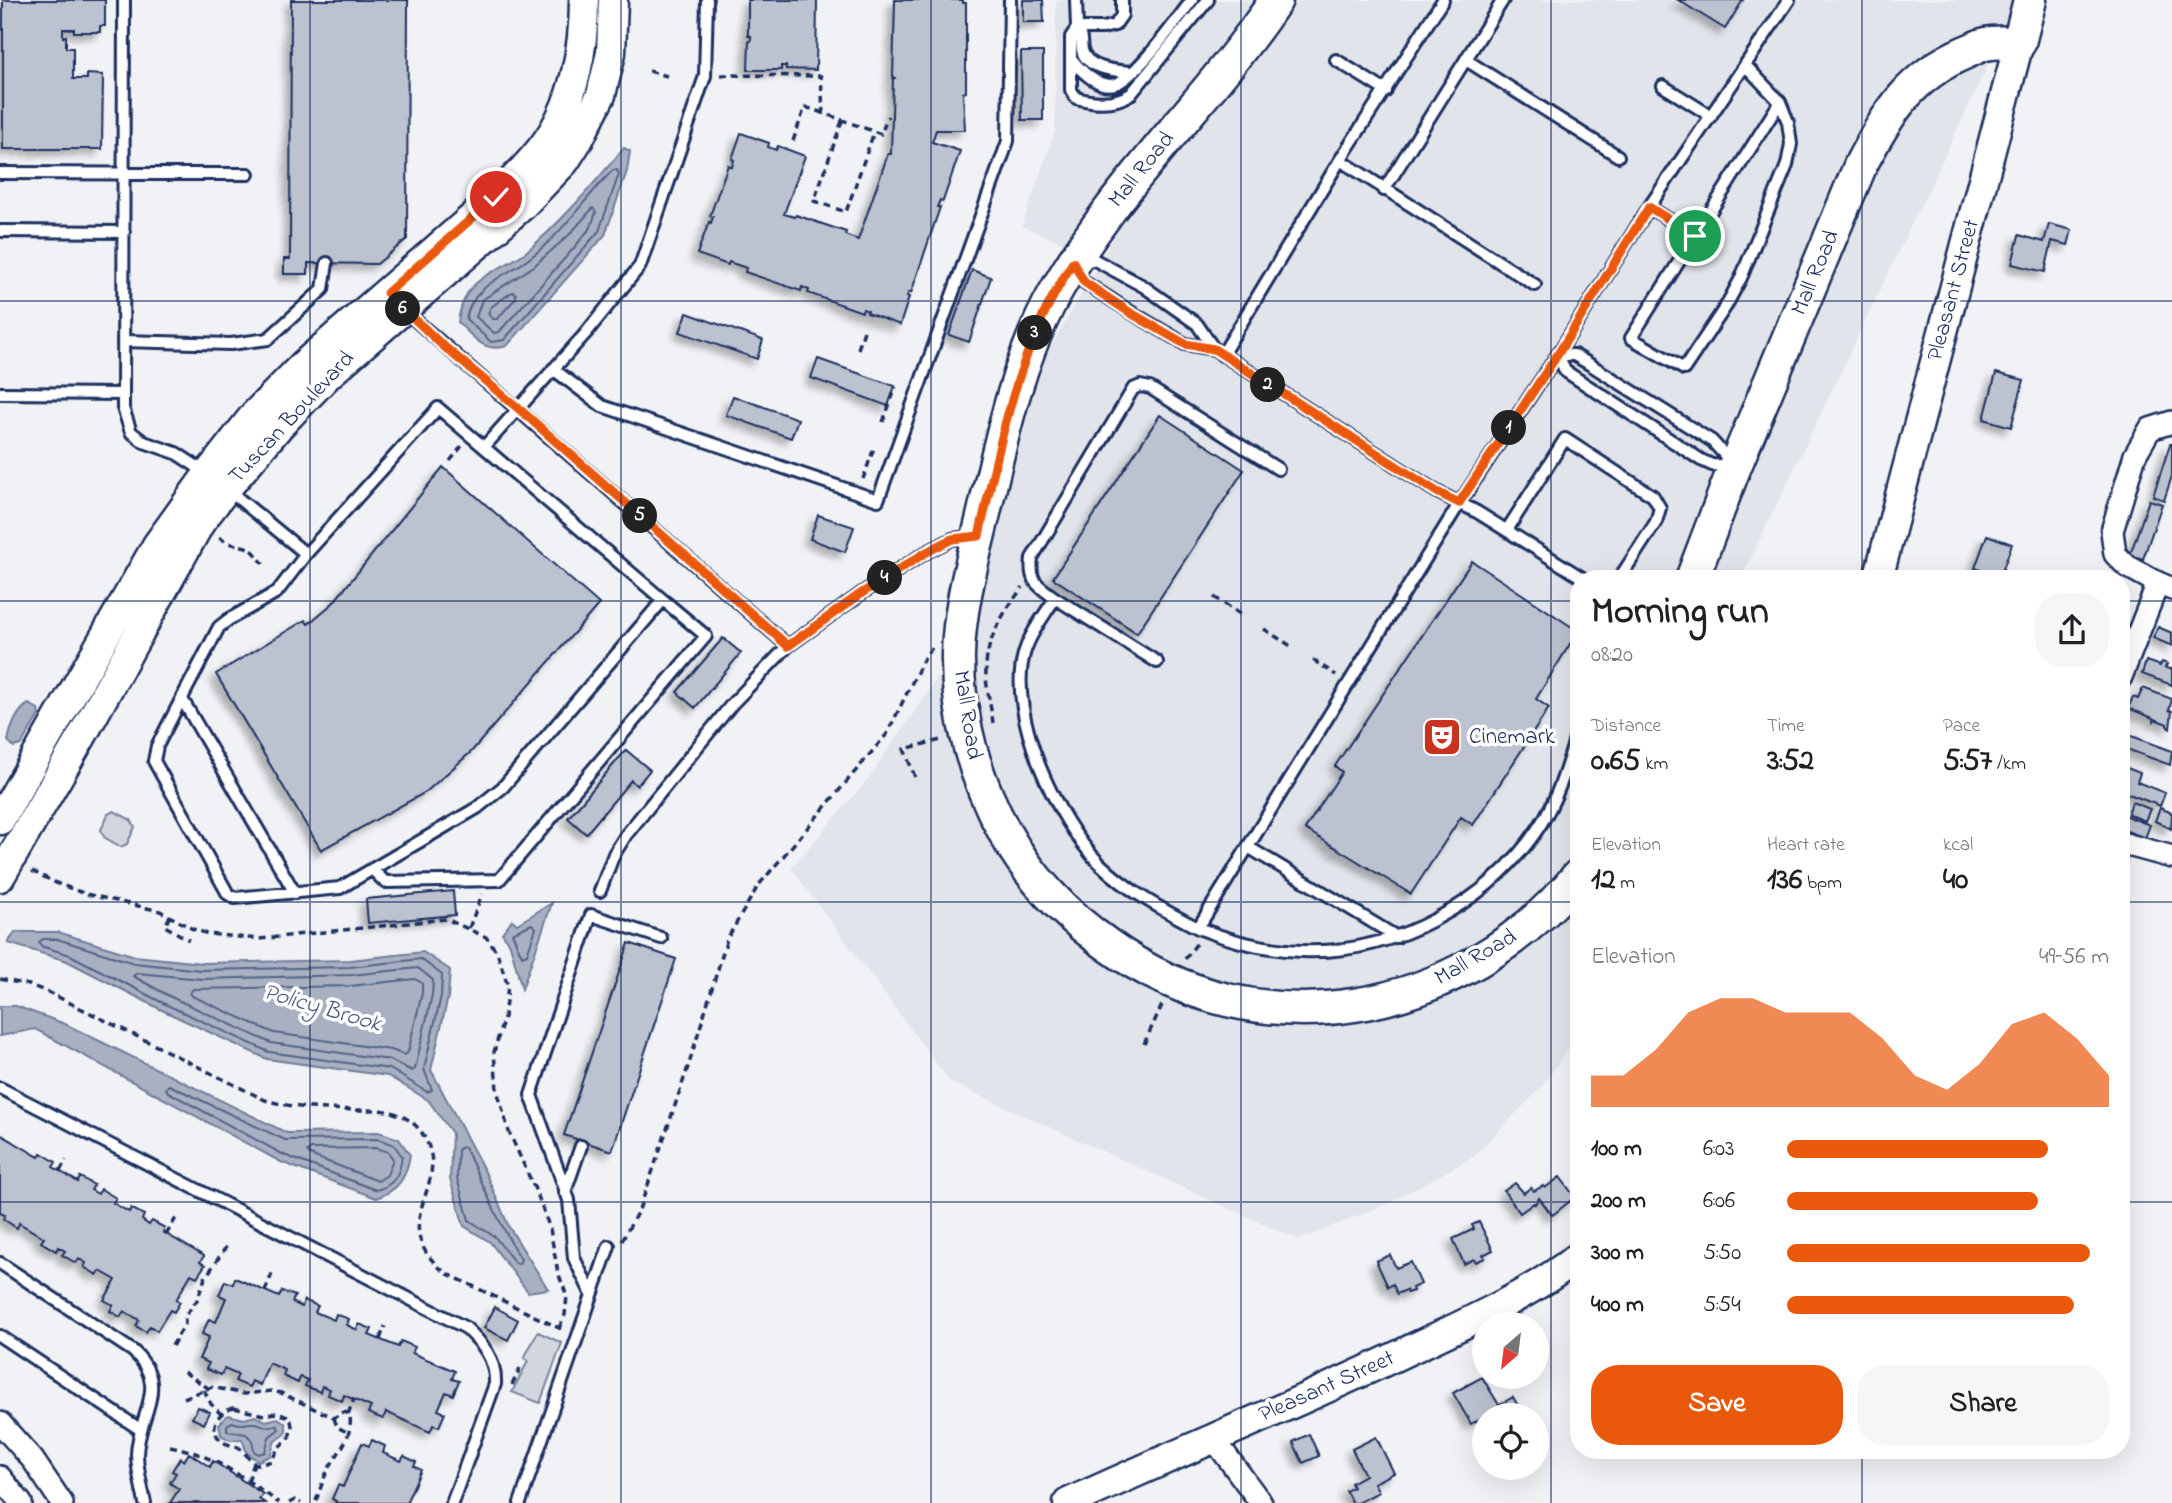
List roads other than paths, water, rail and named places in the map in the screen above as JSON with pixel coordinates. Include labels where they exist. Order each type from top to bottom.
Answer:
[{"type":"main road","name":"Tuscan Boulevard","points":[[13,873],[12,817],[157,545],[217,481],[281,424],[546,143],[560,117],[577,68],[584,23],[584,0]]},
{"type":"main road","name":"Tuscan Boulevard","points":[[395,301],[522,206],[565,161],[601,95],[611,53],[613,0]]},
{"type":"main road","name":"Mall Road","points":[[1276,0],[1230,62],[1128,186],[1073,262],[1050,301],[1028,352],[1007,420],[960,625],[959,685],[967,734],[984,790],[1011,844],[1046,892],[1094,935],[1147,970],[1200,993],[1260,1007],[1321,1009],[1384,1000],[1447,979],[1499,950],[1546,912],[1570,885]]},
{"type":"main road","name":"Pleasant Street","points":[[1880,570],[2030,0]]},
{"type":"main road","name":"Mall Road","points":[[1695,570],[1735,467],[1861,164],[1884,122],[1898,102],[1915,85],[1954,58],[1986,44],[2018,43]]},
{"type":"main road","name":"Tuscan Boulevard","points":[[12,817],[82,736],[200,523],[217,481]]},
{"type":"main road","name":"Pleasant Street","points":[[1068,1503],[1187,1448],[1214,1439],[1360,1374],[1493,1310],[1536,1287],[1570,1263]]},
{"type":"street","points":[[2130,658],[2165,586],[2127,566],[2115,554],[2112,531],[2135,455],[2150,429],[2172,422]]},
{"type":"street","points":[[2130,846],[2172,858]]},
{"type":"street","points":[[0,1423],[33,1460],[62,1503]]},
{"type":"street","points":[[1214,1439],[1261,1503]]},
{"type":"street","points":[[0,1477],[21,1503]]},
{"type":"lane","points":[[124,0],[123,408],[131,432],[144,442],[176,453],[217,481],[306,554]]},
{"type":"lane","points":[[484,447],[554,369],[640,266],[705,76],[707,0]]},
{"type":"lane","points":[[554,369],[602,406],[878,500],[1008,141],[1010,0]]},
{"type":"lane","points":[[1076,0],[1077,28],[1083,38],[1082,51],[1088,60],[1112,71],[1131,72]]},
{"type":"lane","points":[[1077,28],[1115,25],[1122,15],[1122,0]]},
{"type":"lane","points":[[1071,58],[1087,76],[1108,84],[1116,84],[1139,66],[1192,0]]},
{"type":"lane","points":[[1077,28],[1071,37],[1071,90],[1076,98],[1108,102],[1121,100],[1140,85],[1208,0]]},
{"type":"lane","points":[[1384,190],[1503,0]]},
{"type":"lane","points":[[1199,933],[1248,847],[1459,503],[1558,354],[1649,207],[1789,0]]},
{"type":"lane","points":[[1218,352],[1441,3]]},
{"type":"lane","points":[[1336,60],[1385,91]]},
{"type":"lane","points":[[1466,60],[1618,156]]},
{"type":"lane","points":[[1746,66],[1780,102],[1788,122],[1791,144],[1787,165],[1741,278],[1726,306],[1684,369],[1631,338],[1780,102]]},
{"type":"lane","points":[[1663,86],[1711,116]]},
{"type":"lane","points":[[1340,160],[1535,285]]},
{"type":"lane","points":[[0,173],[248,174]]},
{"type":"lane","points":[[1649,207],[1695,236]]},
{"type":"lane","points":[[0,231],[124,232]]},
{"type":"lane","points":[[1218,352],[1197,324],[1143,286],[1094,260],[1073,262],[1084,282],[1129,312],[1185,344],[1218,352],[1437,492],[1507,530],[1570,570]]},
{"type":"lane","points":[[123,341],[231,344],[268,338],[323,289],[327,263]]},
{"type":"lane","points":[[395,301],[788,646]]},
{"type":"lane","points":[[1558,354],[1565,371],[1700,460],[1712,465],[1735,467]]},
{"type":"lane","points":[[1558,354],[1574,355],[1712,442],[1735,467]]},
{"type":"lane","points":[[1157,662],[1055,598],[1038,586],[1031,577],[1032,558],[1133,389],[1140,386],[1150,388],[1278,469]]},
{"type":"lane","points":[[0,393],[123,394]]},
{"type":"lane","points":[[372,870],[385,882],[499,880],[706,636],[438,408],[306,554],[277,592],[219,627],[157,746],[154,761],[228,894],[235,898],[340,888],[477,808],[503,787],[663,600]]},
{"type":"lane","points":[[1507,530],[1565,439],[1653,496],[1660,508],[1656,522],[1625,570]]},
{"type":"lane","points":[[600,891],[614,853],[626,835],[732,704],[788,646],[862,593],[925,553],[952,539],[979,536]]},
{"type":"lane","points":[[1055,598],[1024,652],[1020,672],[1020,697],[1045,780],[1077,835],[1099,863],[1147,902],[1199,933],[1302,951],[1343,949],[1397,937],[1425,924],[1492,881],[1518,854],[1556,799],[1570,754]]},
{"type":"lane","points":[[182,699],[295,893]]},
{"type":"lane","points":[[1248,847],[1397,937]]},
{"type":"lane","points":[[592,1295],[574,1258],[569,1200],[531,1096],[591,915],[661,938]]},
{"type":"lane","points":[[0,1088],[466,1328],[490,1355],[495,1370],[495,1384],[452,1503]]},
{"type":"lane","points":[[565,1192],[581,1146]]},
{"type":"lane","points":[[520,1503],[609,1246]]},
{"type":"lane","points":[[0,1263],[145,1362],[153,1388],[137,1453],[145,1503]]},
{"type":"lane","points":[[0,1336],[141,1430]]},
{"type":"water","points":[[624,148],[630,151],[627,171],[605,235],[507,346],[492,347],[480,342],[458,322],[469,291],[481,279],[520,256],[540,240]]},
{"type":"water","points":[[29,704],[38,709],[39,715],[21,745],[14,747],[8,741],[10,731],[18,715]]},
{"type":"water","points":[[552,903],[522,989],[510,944],[502,933],[512,920],[517,924]]},
{"type":"water","name":"Policy Brook","points":[[15,932],[58,932],[135,956],[202,963],[350,960],[423,952],[450,970],[448,997],[431,1070],[486,1174],[509,1227],[548,1289],[528,1292],[490,1242],[464,1226],[450,1179],[452,1133],[428,1100],[388,1076],[267,1059],[164,1011],[67,961],[8,943]]},
{"type":"water","points":[[0,1006],[16,1006],[65,1024],[287,1133],[379,1132],[399,1139],[410,1155],[406,1170],[396,1187],[376,1198],[281,1162],[35,1029],[0,1036]]},
{"type":"water","points":[[228,1415],[244,1419],[255,1416],[266,1421],[278,1418],[285,1423],[286,1432],[275,1441],[270,1456],[258,1461],[247,1453],[242,1439],[230,1440],[221,1435],[219,1424]]},
{"type":"place","name":"Cinemark","points":[[1442,737]]}]
